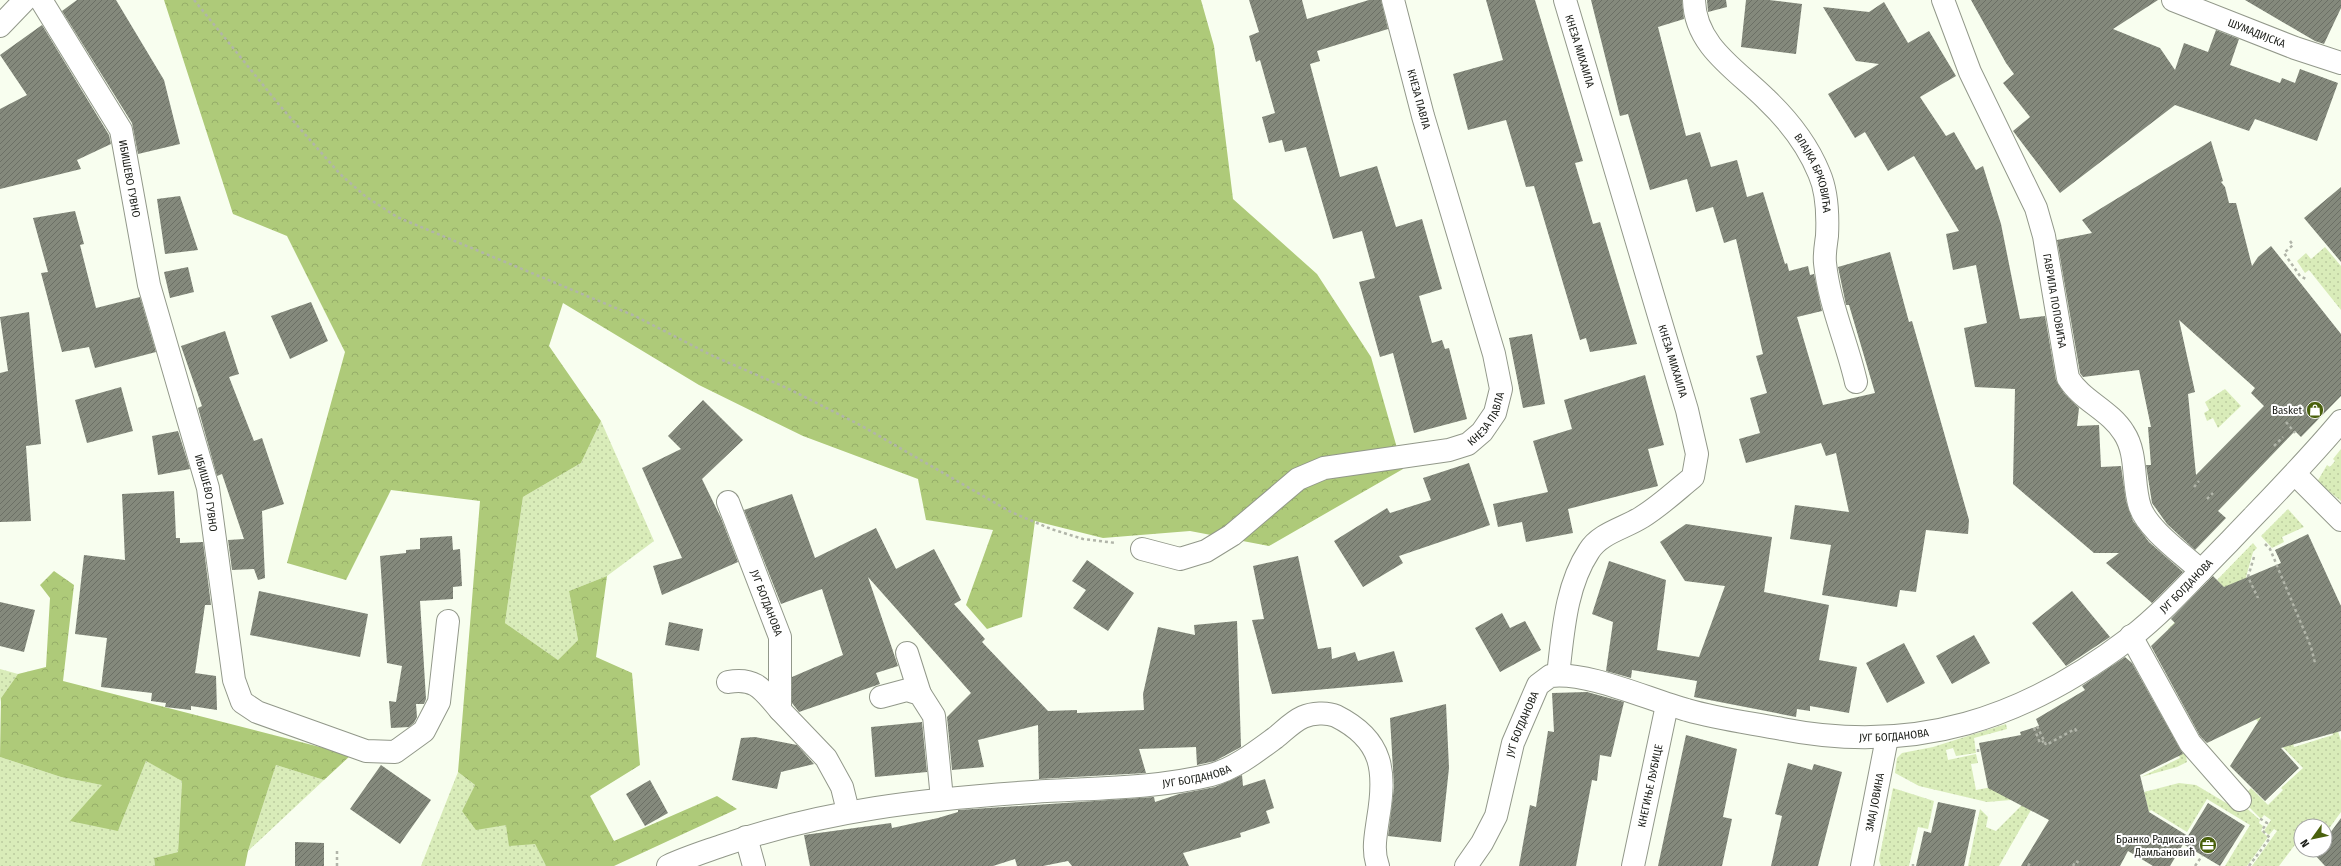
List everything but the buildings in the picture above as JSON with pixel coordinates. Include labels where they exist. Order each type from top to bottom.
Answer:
[{"type":"street","name":"ИБИШЕВО ГУВНО","points":[[42,0],[121,130],[149,284],[208,488],[234,680],[242,702],[257,712],[366,751],[395,752],[424,731],[439,702],[448,621]]},
{"type":"street","name":"КНЕЗА ПАВЛА","points":[[1142,548],[1180,558],[1206,551],[1232,535],[1298,479],[1324,468],[1449,450],[1468,444],[1482,432],[1495,413],[1501,389],[1494,354],[1423,116],[1393,0]]},
{"type":"street","name":"КНЕЗА МИХАИЛА","points":[[1558,675],[1565,618],[1576,578],[1589,550],[1613,531],[1642,517],[1693,477],[1697,454],[1687,410],[1565,0]]},
{"type":"street","name":"ВЛАЈКА БРКОВИЋА","points":[[1694,0],[1694,8],[1706,42],[1735,72],[1767,99],[1797,135],[1819,173],[1826,202],[1825,261],[1830,296],[1856,382]]},
{"type":"street","name":"ГАВРИЛА ПОПОВИЋА","points":[[1943,0],[1970,72],[2036,208],[2044,236],[2068,378],[2079,392],[2103,410],[2126,434],[2133,459],[2140,506],[2146,519],[2201,571]]},
{"type":"street","name":"ШУМАДИЈСКА","points":[[2173,0],[2295,48],[2341,63]]},
{"type":"street","name":"ЈУГ БОГДАНОВА","points":[[1466,866],[1482,843],[1496,816],[1513,743],[1538,686],[1550,676],[1558,675],[1607,685],[1667,705],[1697,713],[1835,738],[1887,738],[1931,732],[1973,722],[2019,706],[2087,667],[2131,636],[2201,571],[2296,450],[2341,421]]},
{"type":"street","points":[[2296,450],[2341,520]]},
{"type":"street","name":"ЈУГ БОГДАНОВА","points":[[728,502],[780,637],[780,710]]},
{"type":"street","points":[[2131,636],[2190,743],[2240,800]]},
{"type":"street","points":[[907,653],[920,694],[934,716],[942,800]]},
{"type":"street","points":[[728,682],[740,680],[761,687],[780,710],[826,758],[842,787],[848,811]]},
{"type":"street","points":[[881,697],[907,690],[920,694]]},
{"type":"street","name":"КНЕГИЊЕ ЉУБИЦЕ","points":[[1633,866],[1667,705]]},
{"type":"street","name":"ЈУГ БОГДАНОВА","points":[[668,866],[746,837],[802,821],[848,811],[942,800],[1166,783],[1213,775],[1230,768],[1304,716],[1321,713],[1335,716],[1360,733],[1371,744],[1379,758],[1383,778],[1375,841],[1378,866]]},
{"type":"street","name":"ЗМАЈ ЈОВИНА","points":[[1862,866],[1887,738]]},
{"type":"street","points":[[746,837],[754,866]]},
{"type":"path","points":[[194,0],[280,107],[340,174],[366,196],[397,217],[635,316],[713,356],[787,388],[860,425],[1011,512],[1051,529],[1083,539],[1142,548]]},
{"type":"path","points":[[2290,241],[2293,245],[2284,253],[2300,276],[2306,279]]},
{"type":"path","points":[[2274,446],[2296,450],[2286,422]]},
{"type":"path","points":[[2194,487],[2200,481]]},
{"type":"path","points":[[2207,499],[2213,493]]},
{"type":"path","points":[[2264,544],[2270,549],[2314,655],[2315,663]]},
{"type":"path","points":[[2255,553],[2248,577],[2258,598]]},
{"type":"path","points":[[2038,728],[2046,745],[2076,729],[2077,732]]},
{"type":"path","points":[[2249,866],[2270,838],[2262,830],[2267,823],[2261,819]]},
{"type":"path","points":[[337,851],[337,866]]},
{"type":"path","points":[[2195,866],[2202,856]]},
{"type":"path","points":[[2073,866],[2076,861],[2079,863]]},
{"type":"green space","points":[[164,0],[1201,0],[1214,46],[1233,199],[1317,274],[1371,357],[1403,469],[1269,546],[1190,531],[1103,538],[1035,521],[1022,617],[987,629],[966,605],[993,530],[926,520],[918,479],[803,436],[699,385],[563,303],[549,346],[601,421],[581,463],[523,497],[505,623],[558,660],[578,640],[569,591],[607,576],[596,657],[632,673],[640,765],[590,796],[614,841],[717,796],[737,809],[614,866],[546,866],[535,844],[509,846],[506,825],[476,830],[462,811],[475,785],[458,772],[480,501],[391,490],[346,580],[287,563],[345,352],[287,236],[233,214]]},
{"type":"green space","points":[[2325,247],[2341,266],[2341,310],[2309,270],[2305,273],[2297,261],[2306,253],[2311,259]]},
{"type":"green space","points":[[2225,389],[2241,406],[2218,428],[2213,418],[2207,421],[2204,413],[2209,410],[2205,402]]},
{"type":"green space","points":[[601,421],[654,541],[607,576],[569,591],[578,640],[558,660],[505,623],[523,497],[581,463]]},
{"type":"green space","points":[[2341,449],[2341,501],[2317,482],[2327,465],[2330,467],[2335,461],[2333,459]]},
{"type":"green space","points":[[2288,509],[2304,527],[2282,537],[2284,542],[2272,548],[2261,536]]},
{"type":"green space","points":[[2253,543],[2257,548],[2253,552],[2246,577],[2256,601],[2239,603],[2217,580]]},
{"type":"green space","points":[[54,571],[74,585],[63,681],[351,755],[324,780],[276,765],[248,851],[245,866],[155,866],[154,858],[178,852],[182,781],[146,761],[118,831],[70,821],[102,785],[61,777],[0,757],[1,698],[18,674],[46,667],[50,598],[40,585]]},
{"type":"green space","points":[[2200,597],[2274,677],[2294,747],[2333,735],[2323,699],[2328,698],[2341,741],[2341,812],[2333,823],[2333,818],[2293,818],[2293,847],[2279,866],[2252,866],[2277,831],[2274,829],[2269,835],[2264,831],[2271,820],[2264,815],[2261,819],[2241,799],[2251,788],[2268,805],[2283,790],[2281,788],[2303,768],[2168,629]]},
{"type":"green space","points":[[0,669],[18,674],[1,698],[0,702]]},
{"type":"green space","points":[[2006,724],[2007,729],[1974,738],[1976,753],[1956,756],[1953,748],[1946,750],[1948,760],[1976,754],[1978,763],[1971,764],[1976,790],[2024,781],[2011,800],[1987,802],[1919,786],[1895,773],[1897,758],[1902,753],[1933,747]]},
{"type":"green space","points":[[2170,725],[2186,756],[2187,762],[2177,767],[2141,777],[2180,758],[2168,734],[2159,730]]},
{"type":"green space","points":[[0,757],[61,777],[103,785],[118,831],[146,761],[182,780],[178,852],[154,858],[155,866],[0,866]]},
{"type":"green space","points":[[276,765],[324,780],[248,851]]},
{"type":"green space","points":[[458,772],[475,785],[462,811],[506,824],[535,844],[546,866],[421,866]]},
{"type":"green space","points":[[2179,783],[2196,785],[2233,807],[2243,805],[2260,820],[2259,823],[2263,826],[2261,831],[2268,837],[2247,866],[2225,866],[2250,825],[2207,799],[2187,832],[2151,810],[2149,812],[2144,792]]},
{"type":"green space","points":[[1893,788],[1934,801],[1928,829],[1918,827],[1909,866],[1881,866],[1879,860]]},
{"type":"green space","points":[[2022,805],[2031,810],[1999,866],[1968,866],[1980,809],[1988,817],[1986,827],[1996,831]]},
{"type":"place","name":"Basket","points":[[2315,410]]},
{"type":"place","name":"Бранко Радисава Дамљановић","points":[[2208,845]]}]
